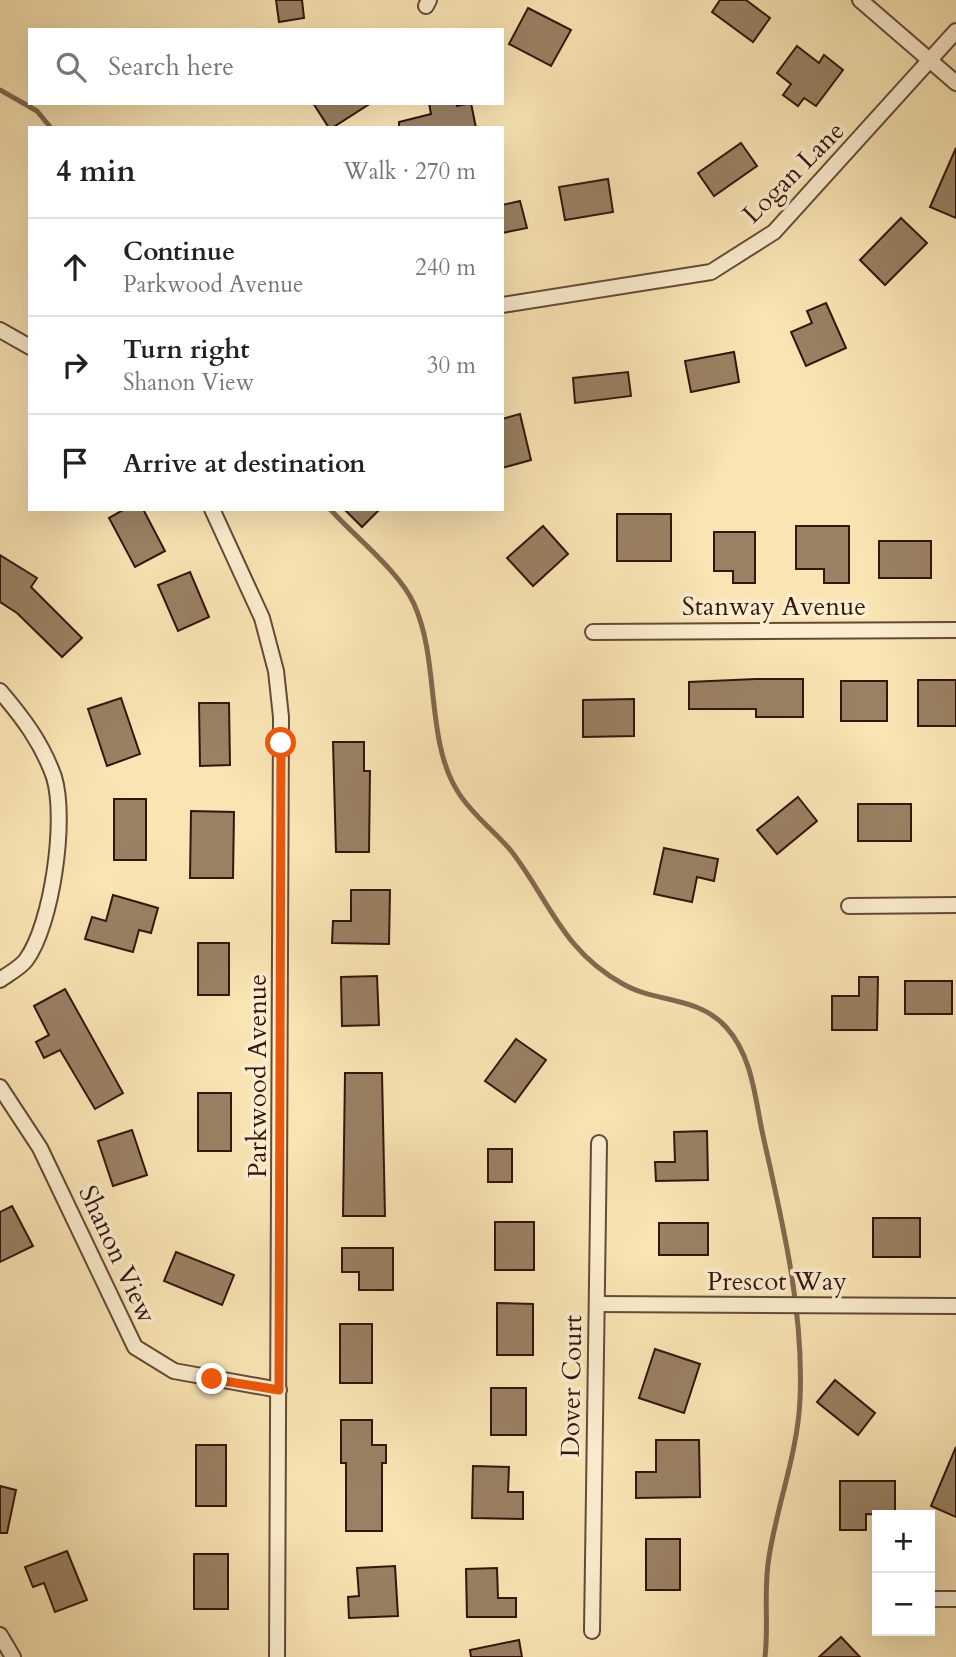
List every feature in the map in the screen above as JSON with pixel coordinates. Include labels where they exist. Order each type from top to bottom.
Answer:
[{"type":"street","points":[[860,0],[956,83]]},
{"type":"street","name":"Logan Lane","points":[[504,305],[710,272],[774,232],[931,62],[956,31]]},
{"type":"street","points":[[0,330],[28,346]]},
{"type":"street","name":"Parkwood Avenue","points":[[213,511],[262,618],[276,671],[281,717],[276,1657]]},
{"type":"street","name":"Stanway Avenue","points":[[593,632],[956,630]]},
{"type":"street","points":[[0,691],[32,728],[54,779],[60,824],[48,909],[25,961],[0,981]]},
{"type":"street","points":[[849,906],[956,905]]},
{"type":"street","name":"Shanon View","points":[[0,1087],[40,1148],[135,1347],[174,1371],[279,1390]]},
{"type":"street","name":"Dover Court","points":[[592,1630],[599,1143]]},
{"type":"street","name":"Prescot Way","points":[[597,1304],[956,1306]]},
{"type":"street","points":[[935,1599],[956,1599]]},
{"type":"street","points":[[0,1635],[13,1657]]},
{"type":"building","points":[[276,0],[302,0],[304,18],[279,22]]},
{"type":"building","points":[[720,0],[746,0],[770,18],[753,42],[712,12]]},
{"type":"building","points":[[528,8],[571,30],[551,66],[509,44]]},
{"type":"building","points":[[797,46],[819,63],[824,55],[843,70],[816,106],[804,98],[798,106],[783,95],[791,84],[777,73]]},
{"type":"building","points":[[314,105],[368,105],[335,126],[328,126]]},
{"type":"building","points":[[429,105],[471,105],[476,126],[399,126],[399,122],[431,114]]},
{"type":"building","points":[[741,143],[757,166],[714,196],[698,173]]},
{"type":"building","points":[[956,148],[956,218],[930,207]]},
{"type":"building","points":[[608,179],[613,212],[565,220],[559,187]]},
{"type":"building","points":[[520,201],[527,228],[504,233],[504,205]]},
{"type":"building","points":[[901,218],[927,243],[885,285],[860,260]]},
{"type":"building","points":[[826,303],[846,348],[806,366],[791,332],[812,323],[807,311]]},
{"type":"building","points":[[734,352],[739,382],[691,392],[685,361]]},
{"type":"building","points":[[628,372],[631,396],[575,403],[573,378]]},
{"type":"building","points":[[520,414],[531,460],[504,467],[504,418]]},
{"type":"building","points":[[121,511],[144,511],[165,551],[135,567],[109,518]]},
{"type":"building","points":[[346,511],[378,511],[362,527]]},
{"type":"building","points":[[617,514],[671,514],[671,561],[617,561]]},
{"type":"building","points":[[543,526],[568,554],[533,586],[507,558]]},
{"type":"building","points":[[796,526],[849,526],[849,583],[824,583],[824,569],[796,569]]},
{"type":"building","points":[[714,532],[755,532],[755,583],[733,583],[733,571],[714,571]]},
{"type":"building","points":[[879,541],[931,541],[931,578],[879,578]]},
{"type":"building","points":[[0,555],[37,578],[31,587],[82,638],[62,657],[17,613],[0,602]]},
{"type":"building","points":[[190,572],[209,617],[178,631],[158,585]]},
{"type":"building","points":[[803,679],[803,717],[756,717],[756,709],[689,709],[689,682]]},
{"type":"building","points":[[918,680],[956,680],[956,726],[918,726]]},
{"type":"building","points":[[841,681],[887,681],[887,721],[841,721]]},
{"type":"building","points":[[121,698],[140,754],[107,766],[88,709]]},
{"type":"building","points":[[634,699],[634,736],[583,737],[583,700]]},
{"type":"building","points":[[199,703],[229,703],[230,765],[200,766]]},
{"type":"building","points":[[333,742],[364,742],[364,771],[370,771],[369,852],[336,852]]},
{"type":"building","points":[[798,797],[817,821],[777,854],[757,830]]},
{"type":"building","points":[[114,799],[146,799],[146,860],[114,860]]},
{"type":"building","points":[[858,804],[911,804],[911,841],[858,841]]},
{"type":"building","points":[[191,811],[234,812],[233,878],[190,878]]},
{"type":"building","points":[[664,848],[718,859],[714,881],[697,877],[692,902],[654,894]]},
{"type":"building","points":[[351,890],[390,890],[389,944],[332,943],[333,921],[351,921]]},
{"type":"building","points":[[113,895],[158,908],[151,933],[139,930],[133,952],[85,939],[92,917],[106,921]]},
{"type":"building","points":[[198,943],[229,943],[229,995],[198,995]]},
{"type":"building","points":[[377,976],[379,1025],[342,1026],[341,977]]},
{"type":"building","points":[[859,977],[878,977],[877,1030],[832,1030],[832,996],[859,996]]},
{"type":"building","points":[[905,981],[952,981],[952,1014],[905,1014]]},
{"type":"building","points":[[65,989],[123,1093],[95,1109],[60,1050],[44,1058],[36,1042],[49,1035],[34,1006]]},
{"type":"building","points":[[516,1039],[546,1060],[515,1102],[485,1081]]},
{"type":"building","points":[[345,1073],[382,1073],[385,1216],[343,1216]]},
{"type":"building","points":[[198,1093],[231,1093],[231,1151],[198,1151]]},
{"type":"building","points":[[132,1130],[147,1175],[113,1186],[98,1141]]},
{"type":"building","points":[[707,1131],[708,1180],[656,1181],[655,1162],[675,1162],[674,1132]]},
{"type":"building","points":[[488,1149],[512,1149],[512,1182],[488,1182]]},
{"type":"building","points":[[12,1206],[33,1246],[0,1262],[0,1212]]},
{"type":"building","points":[[873,1218],[920,1218],[920,1257],[873,1257]]},
{"type":"building","points":[[495,1222],[534,1222],[534,1270],[495,1270]]},
{"type":"building","points":[[659,1223],[708,1223],[708,1255],[659,1255]]},
{"type":"building","points":[[342,1248],[393,1248],[393,1290],[359,1290],[359,1272],[342,1272]]},
{"type":"building","points":[[176,1252],[234,1275],[222,1305],[164,1281]]},
{"type":"building","points":[[497,1303],[533,1304],[533,1355],[497,1355]]},
{"type":"building","points":[[340,1324],[372,1324],[372,1383],[340,1383]]},
{"type":"building","points":[[655,1349],[700,1364],[684,1413],[639,1398]]},
{"type":"building","points":[[835,1380],[875,1413],[858,1435],[817,1402]]},
{"type":"building","points":[[491,1388],[526,1388],[526,1435],[491,1435]]},
{"type":"building","points":[[341,1420],[372,1420],[372,1445],[386,1445],[386,1463],[382,1463],[382,1531],[346,1531],[346,1463],[341,1463]]},
{"type":"building","points":[[656,1440],[699,1440],[700,1497],[636,1498],[636,1472],[656,1472]]},
{"type":"building","points":[[196,1445],[226,1445],[226,1506],[196,1506]]},
{"type":"building","points":[[956,1447],[956,1517],[931,1506]]},
{"type":"building","points":[[473,1466],[509,1467],[508,1492],[523,1492],[523,1519],[472,1518]]},
{"type":"building","points":[[840,1481],[895,1481],[895,1510],[872,1510],[872,1514],[866,1514],[866,1530],[840,1530]]},
{"type":"building","points":[[0,1486],[16,1490],[7,1533],[0,1533]]},
{"type":"building","points":[[646,1539],[680,1539],[680,1590],[646,1590]]},
{"type":"building","points":[[67,1551],[87,1600],[55,1612],[44,1583],[33,1587],[25,1567]]},
{"type":"building","points":[[194,1554],[228,1554],[228,1609],[194,1609]]},
{"type":"building","points":[[395,1566],[398,1616],[349,1618],[348,1597],[359,1596],[357,1568]]},
{"type":"building","points":[[497,1568],[498,1598],[516,1598],[516,1617],[467,1617],[466,1569]]},
{"type":"building","points":[[841,1637],[860,1657],[819,1657]]},
{"type":"building","points":[[519,1640],[522,1657],[471,1657],[470,1650]]},
{"type":"waterway","points":[[0,90],[37,111],[49,126]]},
{"type":"waterway","points":[[332,511],[398,579],[414,604],[427,650],[441,749],[458,792],[512,852],[559,924],[586,956],[623,984],[690,1005],[715,1017],[735,1039],[748,1066],[791,1269],[800,1367],[800,1399],[795,1439],[767,1570],[765,1657]]},
{"type":"route","points":[[212,1379],[279,1390],[281,743]]}]
